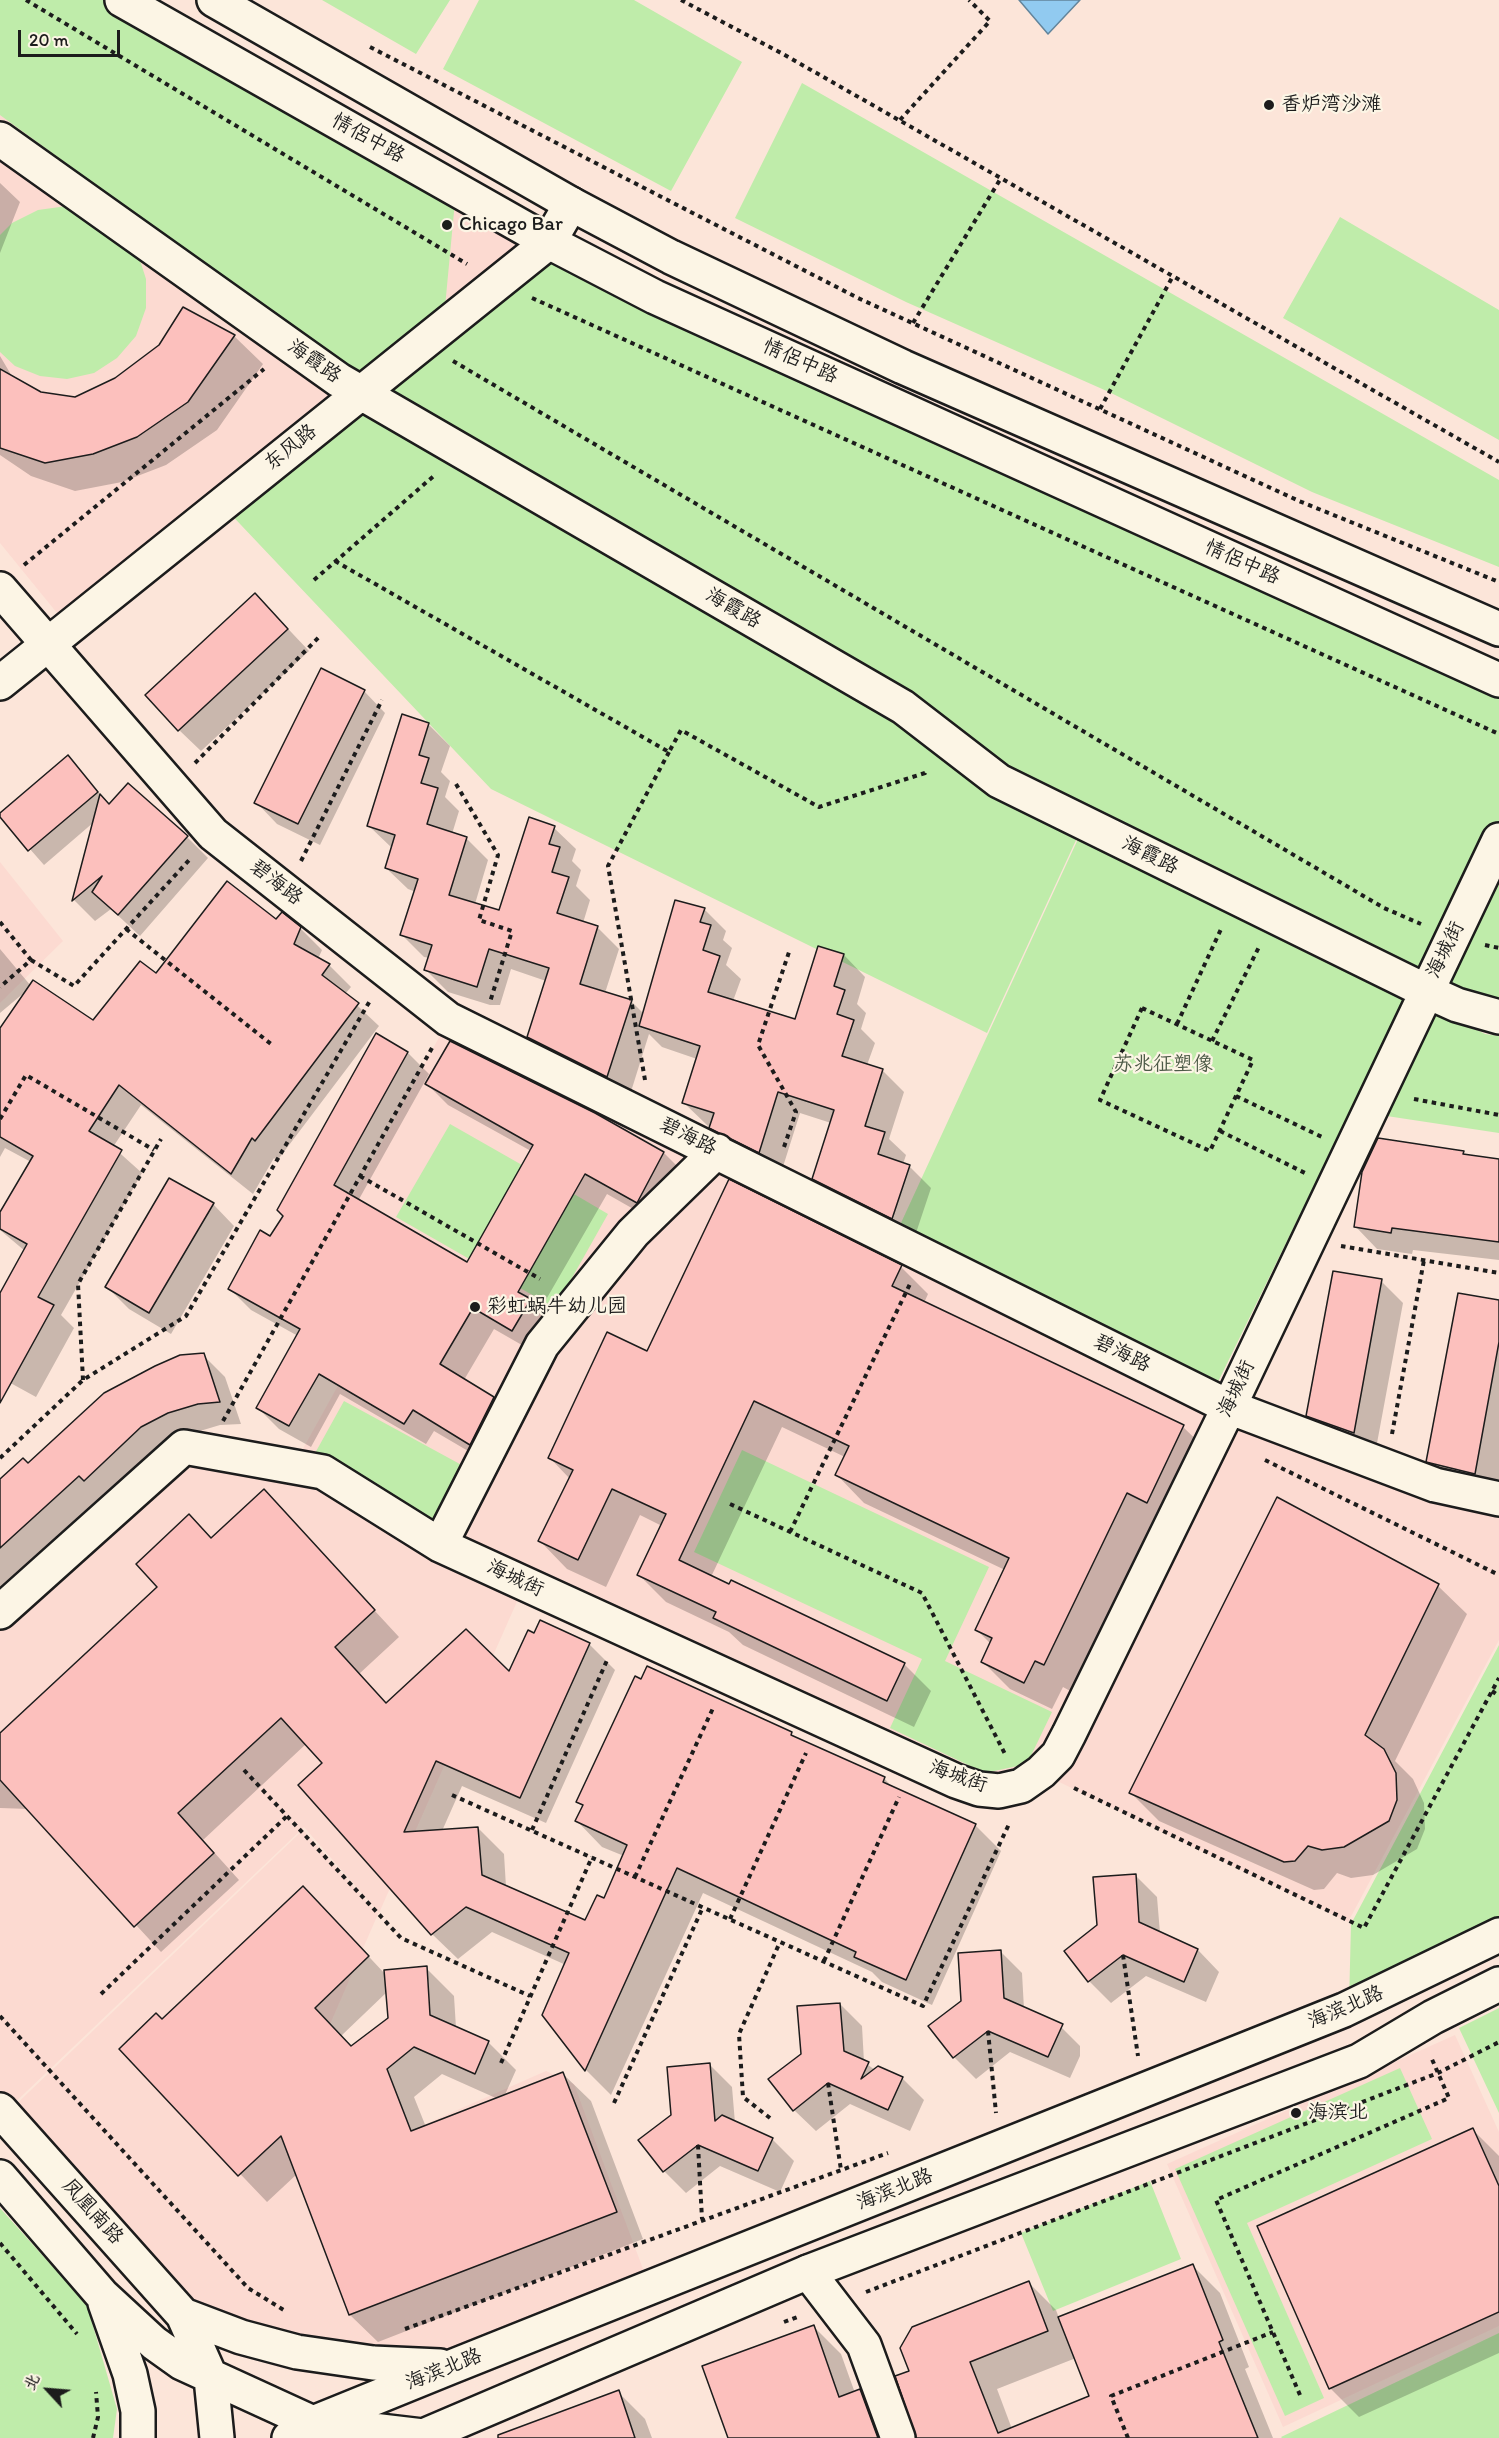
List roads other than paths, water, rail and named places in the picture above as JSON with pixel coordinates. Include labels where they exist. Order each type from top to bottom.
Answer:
[{"type":"main road","name":"情侶中路","points":[[122,0],[549,242],[655,297],[1499,680]]},
{"type":"main road","name":"情侶中路","points":[[214,0],[572,204],[671,257],[892,362],[1499,629]]},
{"type":"main road","name":"海霞路","points":[[0,139],[360,393],[903,707],[999,781],[1426,991],[1457,1005],[1499,1017]]},
{"type":"main road","name":"东风路","points":[[0,683],[549,242],[572,204]]},
{"type":"main road","name":"碧海路","points":[[9,579],[47,643],[213,834],[448,1019],[1229,1407],[1435,1485],[1499,1499]]},
{"type":"main road","name":"海城街","points":[[0,1612],[184,1447],[323,1472],[440,1545],[956,1781],[979,1789],[999,1791],[1031,1779],[1058,1755],[1069,1734],[1229,1407],[1499,840]]},
{"type":"main road","points":[[440,1545],[542,1345],[633,1233],[717,1151]]},
{"type":"main road","name":"海滨北路","points":[[301,2431],[451,2367],[1344,2010],[1499,1935]]},
{"type":"main road","points":[[0,2177],[102,2295],[154,2343],[182,2363],[301,2431],[421,2437],[808,2272],[1359,2061],[1418,2026],[1499,1984]]},
{"type":"main road","name":"凤凰南路","points":[[0,2109],[183,2314],[211,2378],[217,2438]]},
{"type":"main road","points":[[808,2272],[864,2344],[898,2438]]},
{"type":"main road","points":[[102,2295],[130,2374],[138,2411],[138,2438]]},
{"type":"main road","name":"凤凰南路","points":[[183,2314],[241,2337],[297,2352],[373,2363],[451,2367]]},
{"type":"water","points":[[1019,0],[1080,0],[1048,34]]},
{"type":"place","name":"香炉湾沙滩","points":[[1269,105]]},
{"type":"place","name":"Chicago Bar","points":[[447,225]]},
{"type":"place","name":"彩虹蜗牛幼儿园","points":[[475,1307]]},
{"type":"place","name":"海滨北","points":[[1296,2113]]},
{"type":"park label","name":"苏兆征塑像","points":[[1163,1065]]}]
